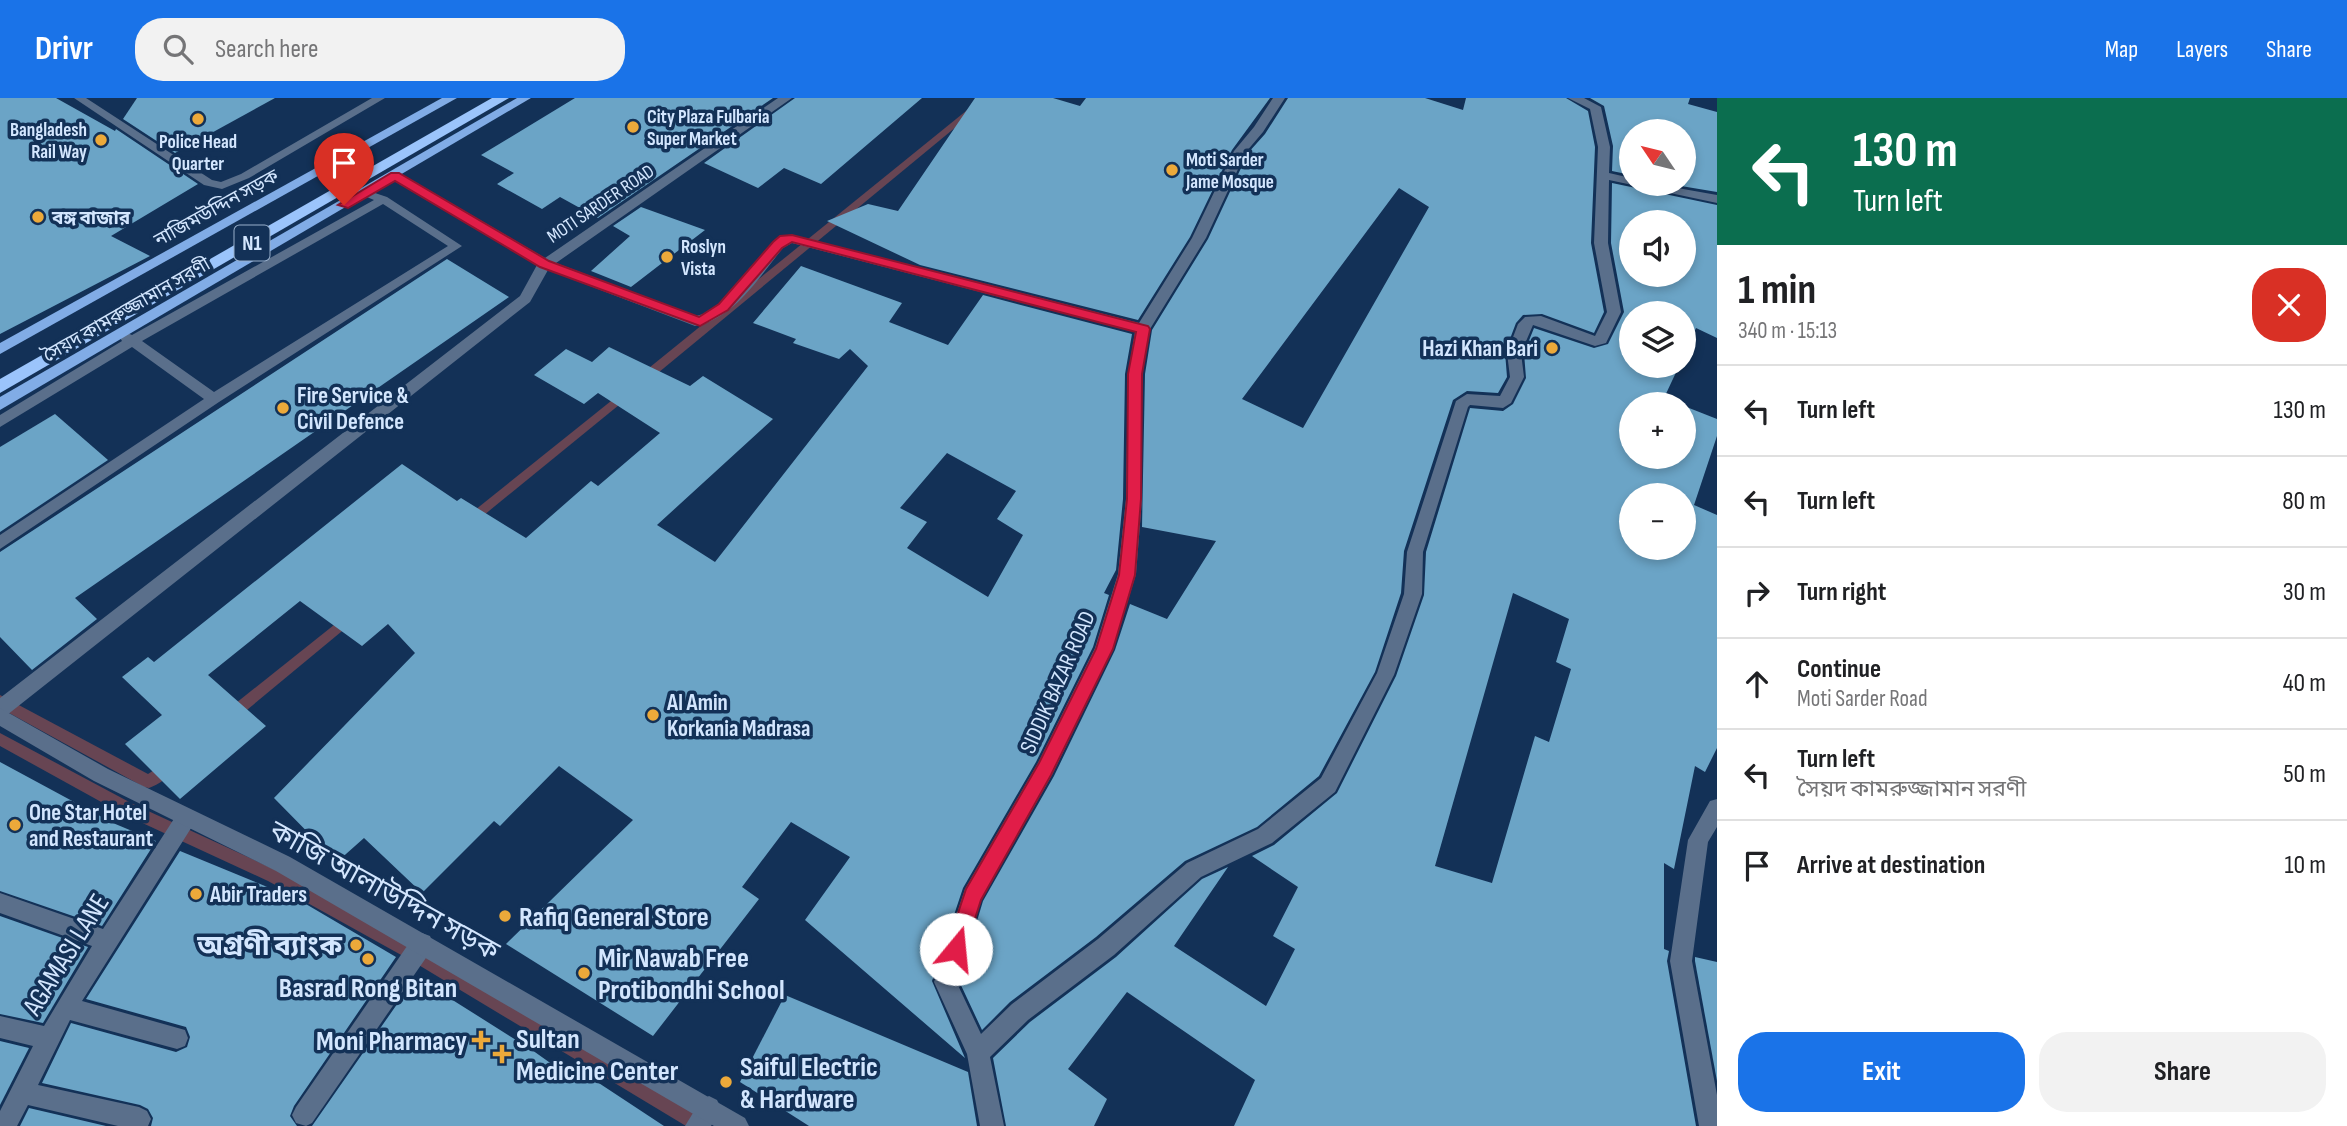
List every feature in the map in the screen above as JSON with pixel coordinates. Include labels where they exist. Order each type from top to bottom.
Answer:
[{"type":"highway","name":"N1","points":[[0,371],[480,98]]},
{"type":"highway","name":"N1","points":[[0,387],[502,98]]},
{"type":"main road","name":"নাজিমউদ্দিন সড়ক","points":[[0,349],[451,98]]},
{"type":"main road","name":"সৈয়দ কামরুজ্জামান সরণী","points":[[0,404],[127,338],[525,98]]},
{"type":"street","name":"MOTI SARDER ROAD","points":[[395,176],[545,264],[786,98]]},
{"type":"street","name":"SIDDIK BAZAR ROAD","points":[[992,1126],[978,1053],[945,982],[972,896],[1045,769],[1104,649],[1124,587],[1134,499],[1135,374],[1143,329],[1199,238],[1240,151],[1259,129],[1279,98]]},
{"type":"street","points":[[978,1053],[1020,1012],[1106,947],[1194,870],[1265,836],[1328,785],[1385,675],[1413,594],[1415,552],[1461,405],[1467,399],[1503,402],[1506,399],[1517,377],[1514,353],[1525,324],[1530,320],[1541,321],[1595,341],[1601,339],[1614,312],[1601,243],[1604,147],[1595,107],[1574,98]]},
{"type":"street","points":[[1603,175],[1619,179]]},
{"type":"street","points":[[1696,195],[1717,199]]},
{"type":"street","points":[[0,709],[525,299],[545,264],[700,322],[724,307],[778,245],[785,239],[792,239],[1143,329]]},
{"type":"street","name":"কাজি আলাউদ্দিন সড়ক","points":[[0,716],[101,775],[283,864],[422,944],[703,1117],[737,1126]]},
{"type":"street","points":[[1711,1126],[1681,961],[1698,840],[1717,808]]},
{"type":"street","name":"AGAMASI LANE","points":[[5,1126],[65,1007],[186,818]]},
{"type":"street","points":[[0,903],[107,941]]},
{"type":"street","points":[[304,1115],[422,944]]},
{"type":"street","points":[[65,1007],[177,1038]]},
{"type":"street","points":[[0,1027],[48,1038]]},
{"type":"street","points":[[20,1092],[139,1119]]},
{"type":"lane","points":[[79,98],[208,183],[222,186],[245,176],[380,98]]},
{"type":"lane","points":[[0,543],[214,399],[456,246],[383,199],[366,193]]},
{"type":"lane","points":[[0,422],[127,338],[383,199]]},
{"type":"lane","points":[[127,338],[214,399]]},
{"type":"building","points":[[0,98],[56,98],[115,131],[116,129],[198,184],[111,236],[150,256],[0,334]]},
{"type":"building","name":"Police Head Quarter","points":[[137,98],[275,98],[175,153],[123,119]]},
{"type":"building","name":"City Plaza Fulbaria Super Market","points":[[575,98],[773,98],[598,218],[560,197],[542,209],[497,184],[514,173],[481,155]]},
{"type":"building","points":[[795,98],[922,98],[821,184],[784,168],[758,188],[704,163]]},
{"type":"building","points":[[975,98],[1053,98],[1080,106],[1086,98],[1270,98],[1232,150],[1190,237],[1138,320],[920,265],[827,221],[868,204],[898,211]]},
{"type":"building","points":[[1288,98],[1425,98],[1463,110],[1466,98],[1566,98],[1588,111],[1595,147],[1591,243],[1604,312],[1594,333],[1542,314],[1523,315],[1516,323],[1505,352],[1507,377],[1498,393],[1467,391],[1453,400],[1404,551],[1401,593],[1375,672],[1319,776],[1257,827],[1185,861],[1096,937],[1010,1002],[982,1030],[959,981],[983,901],[1054,776],[1115,650],[1130,604],[1167,619],[1216,541],[1142,527],[1145,374],[1152,330],[1208,239],[1248,153],[1265,134]],"holes":[[[1399,188],[1429,207],[1303,428],[1242,399]]]},
{"type":"building","points":[[1590,98],[1690,98],[1688,104],[1717,112],[1717,192],[1696,188],[1696,119],[1619,119],[1619,172],[1612,171],[1613,146],[1604,106]]},
{"type":"building","points":[[1612,183],[1619,184],[1619,196],[1674,196],[1717,205],[1717,338],[1696,328],[1696,301],[1622,301],[1619,287],[1696,287],[1696,210],[1619,210],[1619,285],[1611,243]]},
{"type":"building","points":[[641,207],[705,230],[631,287],[591,271],[630,236],[613,226]]},
{"type":"building","name":"Fire Service & Civil Defence","points":[[447,259],[509,297],[75,598],[97,619],[32,670],[0,637],[0,552]]},
{"type":"building","points":[[801,266],[902,303],[889,322],[948,345],[983,295],[1132,334],[1125,374],[1123,499],[1116,570],[1104,593],[1109,595],[1093,647],[1036,762],[963,888],[932,981],[965,1058],[805,920],[850,857],[791,822],[742,887],[759,899],[653,1036],[506,944],[633,820],[559,766],[500,826],[494,821],[422,893],[364,838],[337,862],[274,798],[415,653],[388,624],[362,646],[300,601],[208,675],[266,726],[180,799],[125,744],[162,715],[122,677],[148,657],[154,662],[402,464],[457,501],[461,498],[526,538],[591,481],[598,486],[660,433],[598,393],[584,404],[534,375],[566,349],[592,362],[609,347],[690,386],[703,376],[773,419],[657,525],[715,562],[868,366],[850,349],[839,359],[793,343],[796,339],[753,323]],"holes":[[[947,453],[1016,491],[997,519],[1023,535],[988,597],[907,548],[927,522],[900,508]]]},
{"type":"building","points":[[1619,322],[1619,378],[1673,378],[1667,392],[1619,392],[1619,469],[1696,469],[1696,411],[1717,419],[1717,436],[1696,499],[1696,483],[1619,483],[1619,560],[1696,560],[1696,506],[1717,515],[1717,748],[1705,772],[1695,766],[1674,869],[1664,863],[1664,949],[1669,951],[1667,961],[1696,1126],[1234,1126],[1255,1080],[1127,992],[1068,1069],[1107,1099],[1094,1126],[1006,1126],[993,1058],[1030,1022],[1116,957],[1202,879],[1228,867],[1174,946],[1266,1006],[1295,949],[1273,936],[1298,887],[1252,856],[1274,845],[1337,793],[1396,676],[1424,595],[1426,552],[1470,408],[1503,411],[1513,404],[1526,378],[1524,353],[1534,328],[1594,348],[1608,344]],"holes":[[[1513,593],[1569,619],[1556,662],[1571,669],[1549,742],[1535,736],[1492,883],[1435,866]]]},
{"type":"building","points":[[55,414],[108,460],[0,532],[0,447]]},
{"type":"building","points":[[0,762],[113,823],[156,841],[102,926],[0,891]]},
{"type":"building","points":[[180,851],[299,900],[396,957],[294,1106],[290,1116],[297,1126],[151,1126],[153,1118],[148,1109],[140,1105],[42,1083],[71,1023],[176,1052],[187,1047],[190,1037],[186,1027],[86,999]]},
{"type":"building","points":[[0,916],[88,947],[43,1023],[0,1014]]},
{"type":"building","points":[[1695,957],[1717,962],[1717,1081],[1695,961]]},
{"type":"building","points":[[416,977],[570,1077],[576,1068],[664,1126],[312,1126]]},
{"type":"building","points":[[785,995],[968,1072],[977,1126],[809,1126],[740,1082]]},
{"type":"building","points":[[0,1041],[29,1048],[0,1105]]},
{"type":"building","points":[[29,1108],[106,1126],[20,1126]]},
{"type":"waterway","points":[[643,379],[987,98]]},
{"type":"waterway","points":[[469,521],[626,393]]},
{"type":"waterway","points":[[231,715],[349,618]]},
{"type":"waterway","points":[[0,701],[149,782],[168,767]]},
{"type":"waterway","points":[[0,739],[128,809],[273,876],[411,954]]},
{"type":"waterway","points":[[418,958],[702,1126]]},
{"type":"place","name":"Police Head Quarter","points":[[198,119]]},
{"type":"place","name":"City Plaza Fulbaria Super Market","points":[[633,127]]},
{"type":"place","name":"Bangladesh Rail Way","points":[[101,140]]},
{"type":"place","name":"Moti Sarder Jame Mosque","points":[[1172,170]]},
{"type":"place","name":"বঙ্গ বাজার","points":[[38,217]]},
{"type":"place","name":"Roslyn Vista","points":[[667,257]]},
{"type":"place","name":"Hazi Khan Bari","points":[[1552,348]]},
{"type":"place","name":"Fire Service & Civil Defence","points":[[283,408]]},
{"type":"place","name":"Al Amin Korkania Madrasa","points":[[653,715]]},
{"type":"place","name":"One Star Hotel and Restaurant","points":[[15,825]]},
{"type":"place","name":"Abir Traders","points":[[196,894]]},
{"type":"place","name":"Rafiq General Store","points":[[505,916]]},
{"type":"place","name":"অগ্রণী ব্যাংক","points":[[356,945]]},
{"type":"place","name":"Basrad Rong Bitan","points":[[368,959]]},
{"type":"place","name":"Mir Nawab Free Protibondhi School","points":[[584,973]]},
{"type":"place","name":"Moni Pharmacy","points":[[481,1040]]},
{"type":"place","name":"Sultan Medicine Center","points":[[502,1054]]},
{"type":"place","name":"Saiful Electric & Hardware","points":[[726,1082]]},
{"type":"route","points":[[344,205],[395,176],[513,248],[545,264],[700,322],[724,307],[778,245],[785,239],[792,239],[1143,329],[1135,374],[1134,499],[1127,575],[1104,649],[1045,769],[972,896],[956,949]]}]
